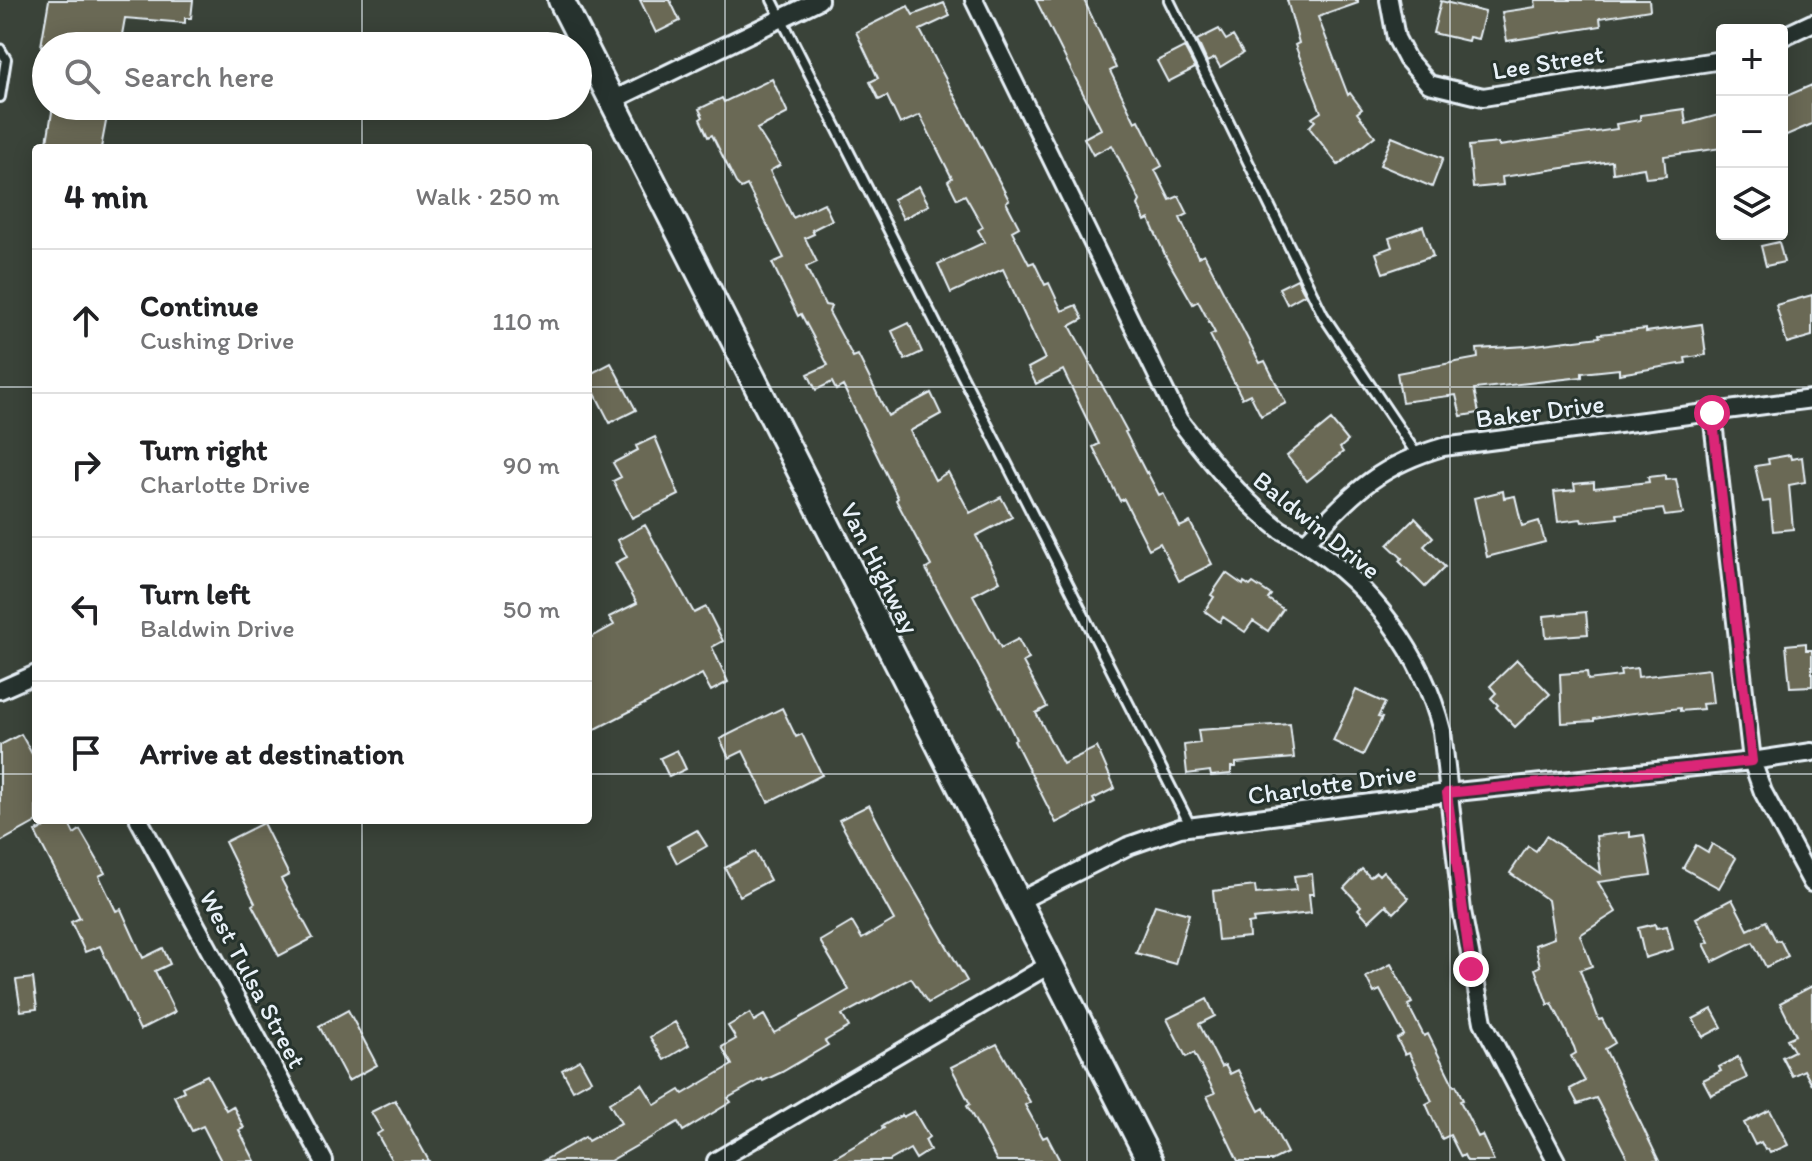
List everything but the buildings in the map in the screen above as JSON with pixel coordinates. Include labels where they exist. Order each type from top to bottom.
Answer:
[{"type":"main road","name":"Van Highway","points":[[561,0],[578,32]]},
{"type":"main road","name":"Van Highway","points":[[592,60],[1150,1161]]},
{"type":"street","points":[[613,100],[819,0]]},
{"type":"street","name":"Baldwin Drive","points":[[974,0],[1179,420],[1226,481],[1281,530],[1305,543],[1359,586],[1396,630],[1423,673],[1442,731],[1462,911],[1483,1022],[1556,1161]]},
{"type":"street","name":"Lee Street","points":[[1389,0],[1396,38],[1407,59],[1429,84],[1483,97],[1716,61]]},
{"type":"street","points":[[1788,34],[1812,23]]},
{"type":"street","name":"Baker Drive","points":[[1305,543],[1355,492],[1382,472],[1417,455],[1443,447],[1812,399]]},
{"type":"street","points":[[1712,413],[1752,761],[1763,792],[1812,883]]},
{"type":"street","points":[[0,690],[32,676]]},
{"type":"street","name":"Charlotte Drive","points":[[1017,902],[1128,846],[1164,832],[1447,793],[1812,752]]},
{"type":"street","name":"West Tulsa Street","points":[[141,824],[324,1161]]},
{"type":"street","points":[[716,1161],[1049,965]]},
{"type":"lane","points":[[772,0],[1191,827]]},
{"type":"lane","points":[[1169,0],[1323,315],[1417,455]]},
{"type":"lane","points":[[0,49],[6,59],[0,97]]},
{"type":"route","points":[[1471,969],[1447,793],[1752,761],[1712,413]]}]
